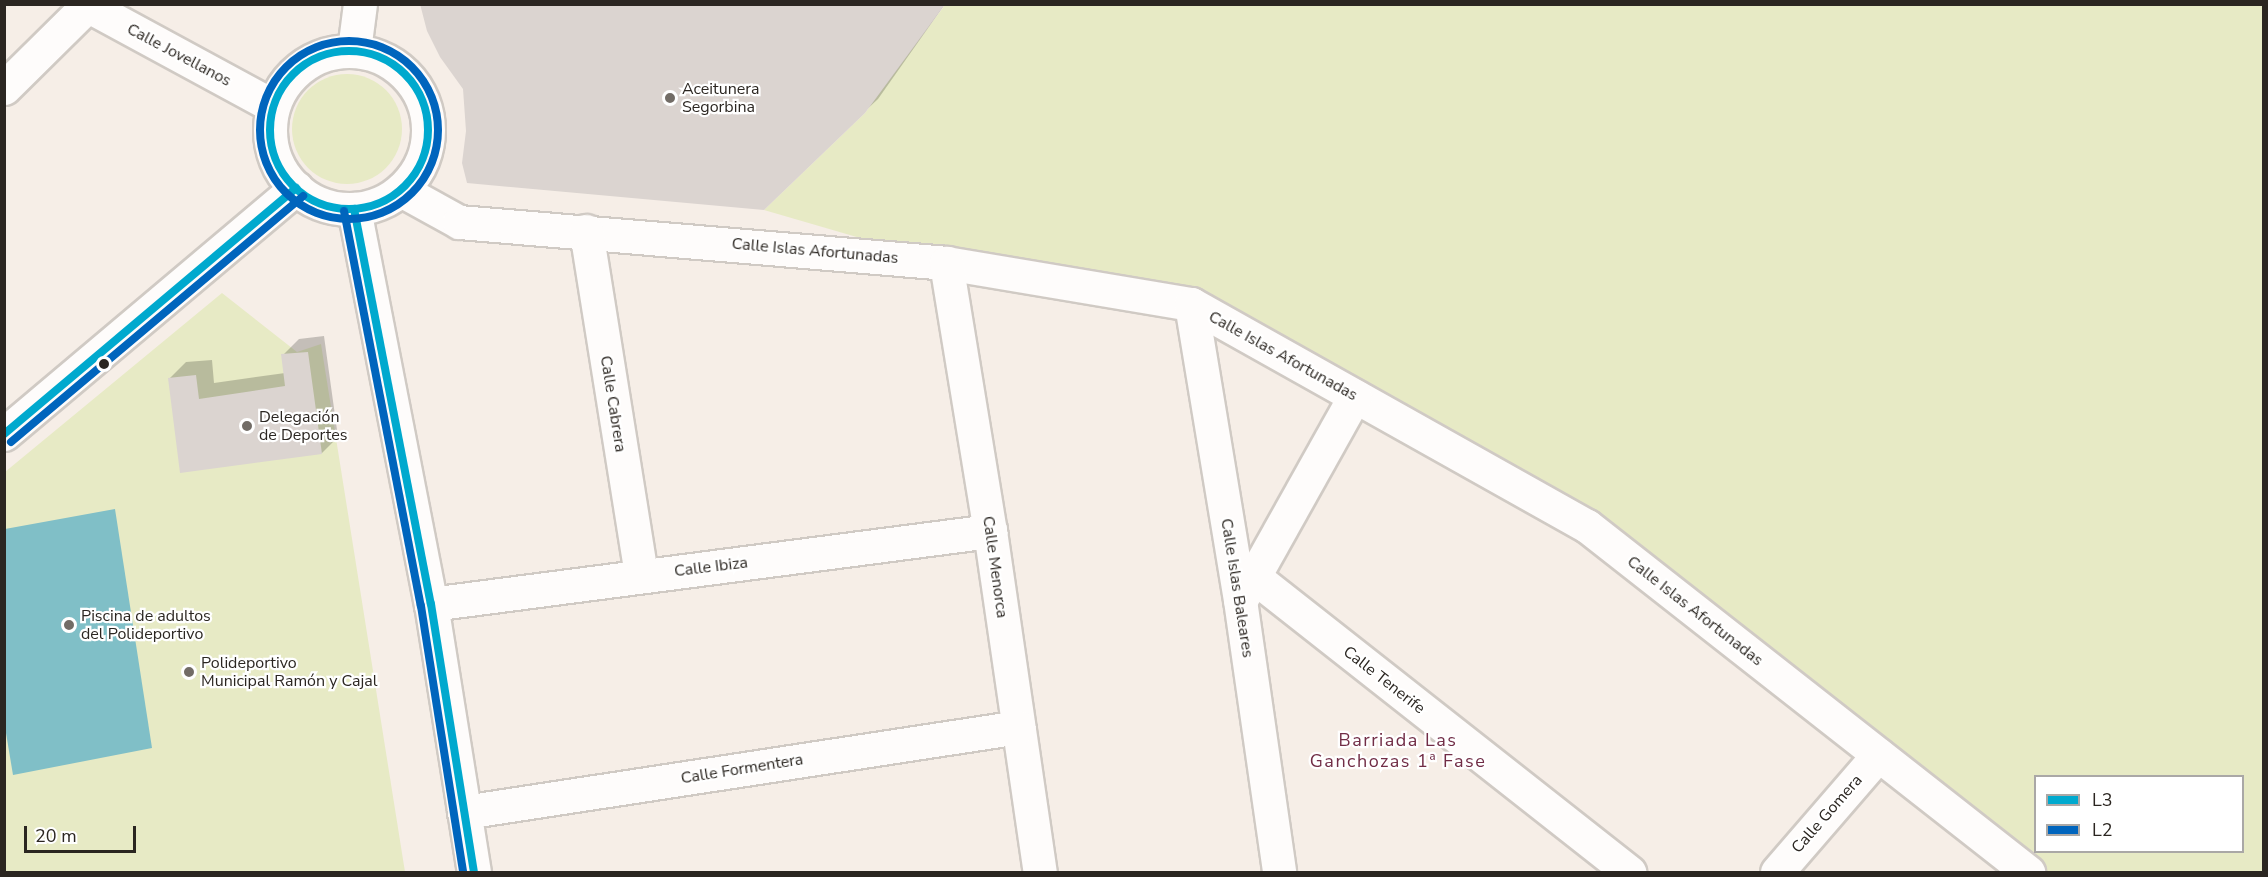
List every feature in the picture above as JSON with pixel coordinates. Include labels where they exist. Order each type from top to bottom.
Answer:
[{"type":"street","points":[[354,50],[360,4]]},
{"type":"street","points":[[4,88],[86,5]]},
{"type":"street","name":"Calle Jovellanos","points":[[86,5],[273,106]]},
{"type":"street","points":[[354,50],[380,57],[403,71],[420,92],[428,118],[428,145],[418,170],[401,190],[379,203],[354,209],[328,206],[305,196],[286,179],[274,156],[270,131],[273,106],[285,83],[303,65],[327,54],[354,50]]},
{"type":"street","points":[[4,434],[296,188]]},
{"type":"street","name":"Calle Islas Afortunadas","points":[[401,190],[459,222],[946,263],[1191,304],[1587,526],[2028,873]]},
{"type":"street","points":[[354,209],[431,604],[474,873]]},
{"type":"street","name":"Calle Cabrera","points":[[586,231],[641,576]]},
{"type":"street","name":"Calle Menorca","points":[[946,263],[990,531],[1040,873]]},
{"type":"street","name":"Calle Islas Baleares","points":[[1191,304],[1247,588],[1279,873]]},
{"type":"street","points":[[1247,588],[1356,396]]},
{"type":"street","name":"Calle Ibiza","points":[[431,604],[990,531]]},
{"type":"street","name":"Calle Tenerife","points":[[1247,588],[1629,873]]},
{"type":"street","name":"Calle Formentera","points":[[464,812],[1019,727]]},
{"type":"street","name":"Calle Gomera","points":[[1777,873],[1878,755]]},
{"type":"green space","points":[[945,5],[2263,5],[2263,872],[2028,872],[1587,526],[1191,304],[946,263],[764,210],[865,113]]},
{"type":"green space","points":[[347,74],[368,78],[386,90],[398,108],[402,129],[398,150],[386,168],[368,180],[347,184],[326,180],[308,168],[296,150],[292,129],[296,108],[308,90],[326,78]]},
{"type":"green space","name":"Polideportivo Municipal Ramón y Cajal","points":[[222,293],[297,352],[321,344],[405,872],[5,872],[5,472]]},
{"type":"water","name":"Piscina de adultos del Polideportivo","points":[[115,509],[152,748],[13,775],[4,721],[5,529]]},
{"type":"building","name":"Aceitunera Segorbina","points":[[420,4],[945,4],[865,113],[764,210],[467,183],[462,163],[466,131],[463,89],[440,57],[427,31]]},
{"type":"building","name":"Delegación de Deportes","points":[[308,352],[322,454],[180,473],[168,378],[196,375],[199,399],[285,386],[281,354]]},
{"type":"transit line","name":"L2","points":[[349,41],[366,42],[383,47],[412,67],[432,96],[437,113],[438,130],[437,147],[432,164],[412,193],[383,213],[366,218],[349,219],[332,218],[315,213],[286,193],[266,164],[261,147],[260,130],[261,113],[266,96],[286,67],[315,47],[332,42],[349,41]]},
{"type":"transit line","name":"L3","points":[[349,51],[379,57],[393,64],[405,74],[415,86],[422,100],[428,130],[422,160],[415,174],[405,186],[393,196],[379,203],[349,209],[319,203],[305,196],[293,186],[283,174],[276,160],[270,130],[276,100],[283,86],[293,74],[305,64],[319,57],[349,51]]},
{"type":"transit line","name":"L3","points":[[4,434],[296,188]]},
{"type":"transit line","name":"L2","points":[[11,442],[303,196]]},
{"type":"transit line","name":"L3","points":[[354,209],[431,604],[474,872]]},
{"type":"transit line","name":"L2","points":[[344,211],[421,606],[463,872]]},
{"type":"place","name":"Aceitunera Segorbina","points":[[670,98]]},
{"type":"place","name":"Delegación de Deportes","points":[[247,426]]},
{"type":"place","name":"Piscina de adultos del Polideportivo","points":[[69,625]]},
{"type":"place","name":"Polideportivo Municipal Ramón y Cajal","points":[[189,672]]},
{"type":"district","name":"Barriada Las Ganchozas 1ª Fase","points":[[1398,751]]}]
